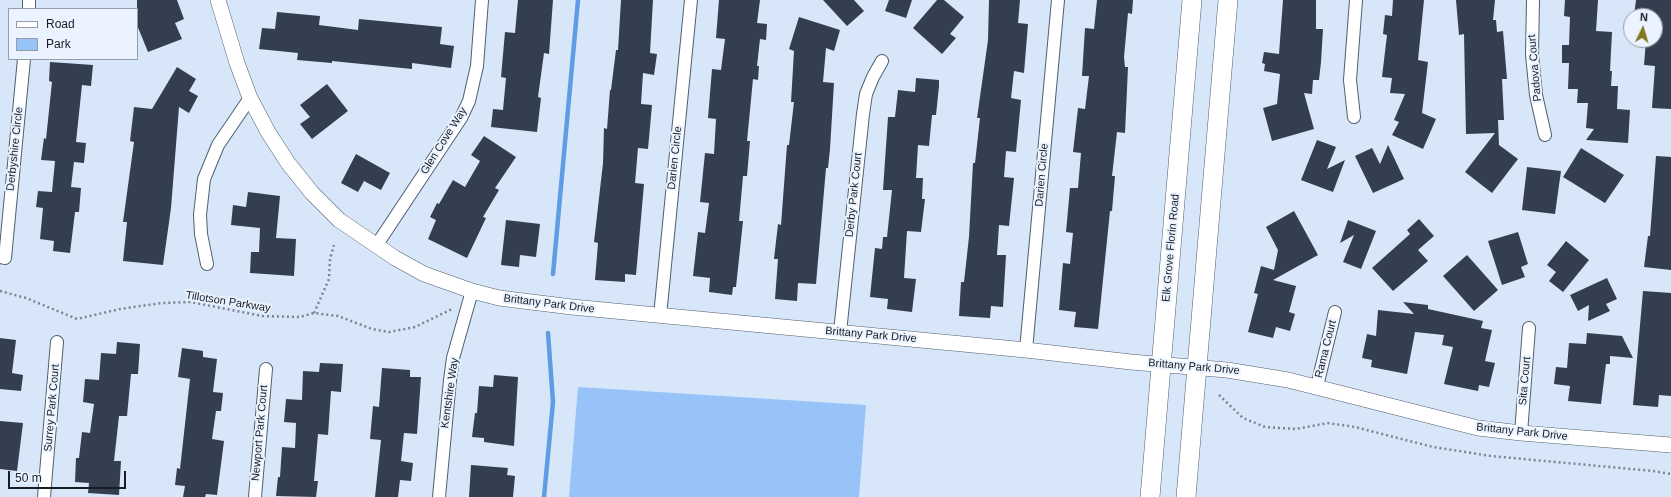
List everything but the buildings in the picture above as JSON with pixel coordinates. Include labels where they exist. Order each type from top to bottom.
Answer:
[{"type":"main road","name":"Elk Grove Florin Road","points":[[1150,497],[1192,0]]},
{"type":"main road","points":[[1186,497],[1228,0]]},
{"type":"street","name":"Brittany Park Drive","points":[[218,0],[237,63],[250,98],[268,132],[288,163],[312,192],[339,220],[376,246],[424,274],[472,291],[522,302],[1251,373],[1317,386],[1478,428],[1521,433],[1671,445]]},
{"type":"street","name":"Glen Cove Way","points":[[376,246],[461,118],[469,101],[477,66],[479,0]]},
{"type":"street","name":"Darien Circle","points":[[660,316],[691,0]]},
{"type":"street","name":"Darien Circle","points":[[1026,350],[1058,0]]},
{"type":"street","points":[[1354,117],[1350,80],[1356,0]]},
{"type":"street","name":"Padova Court","points":[[1533,0],[1532,55],[1536,95],[1545,135]]},
{"type":"street","name":"Derbyshire Circle","points":[[0,257],[4,258],[24,60]]},
{"type":"street","name":"Derby Park Court","points":[[840,332],[866,94],[882,61]]},
{"type":"street","points":[[207,264],[201,234],[200,215],[204,179],[218,145],[250,98]]},
{"type":"street","name":"Kentshire Way","points":[[439,497],[450,380],[454,358],[472,291]]},
{"type":"street","name":"Rama Court","points":[[1317,386],[1335,312]]},
{"type":"street","name":"Sita Court","points":[[1521,433],[1529,328]]},
{"type":"street","name":"Surrey Park Court","points":[[44,497],[57,342]]},
{"type":"street","name":"Newport Park Court","points":[[255,497],[266,369]]},
{"type":"path","points":[[314,313],[329,279],[330,259],[334,245]]},
{"type":"path","name":"Tillotson Parkway","points":[[0,290],[26,298],[77,319],[127,308],[162,303],[191,302],[262,316],[300,317],[314,313],[338,316],[366,327],[389,332],[415,327],[452,309]]},
{"type":"path","points":[[1219,395],[1243,418],[1264,426],[1296,429],[1328,423],[1354,427],[1448,450],[1491,456],[1645,470],[1671,474]]},
{"type":"green space","points":[[578,387],[866,405],[859,497],[569,497]]},
{"type":"waterway","points":[[553,274],[578,0]]},
{"type":"waterway","points":[[544,497],[553,402],[548,333]]}]
